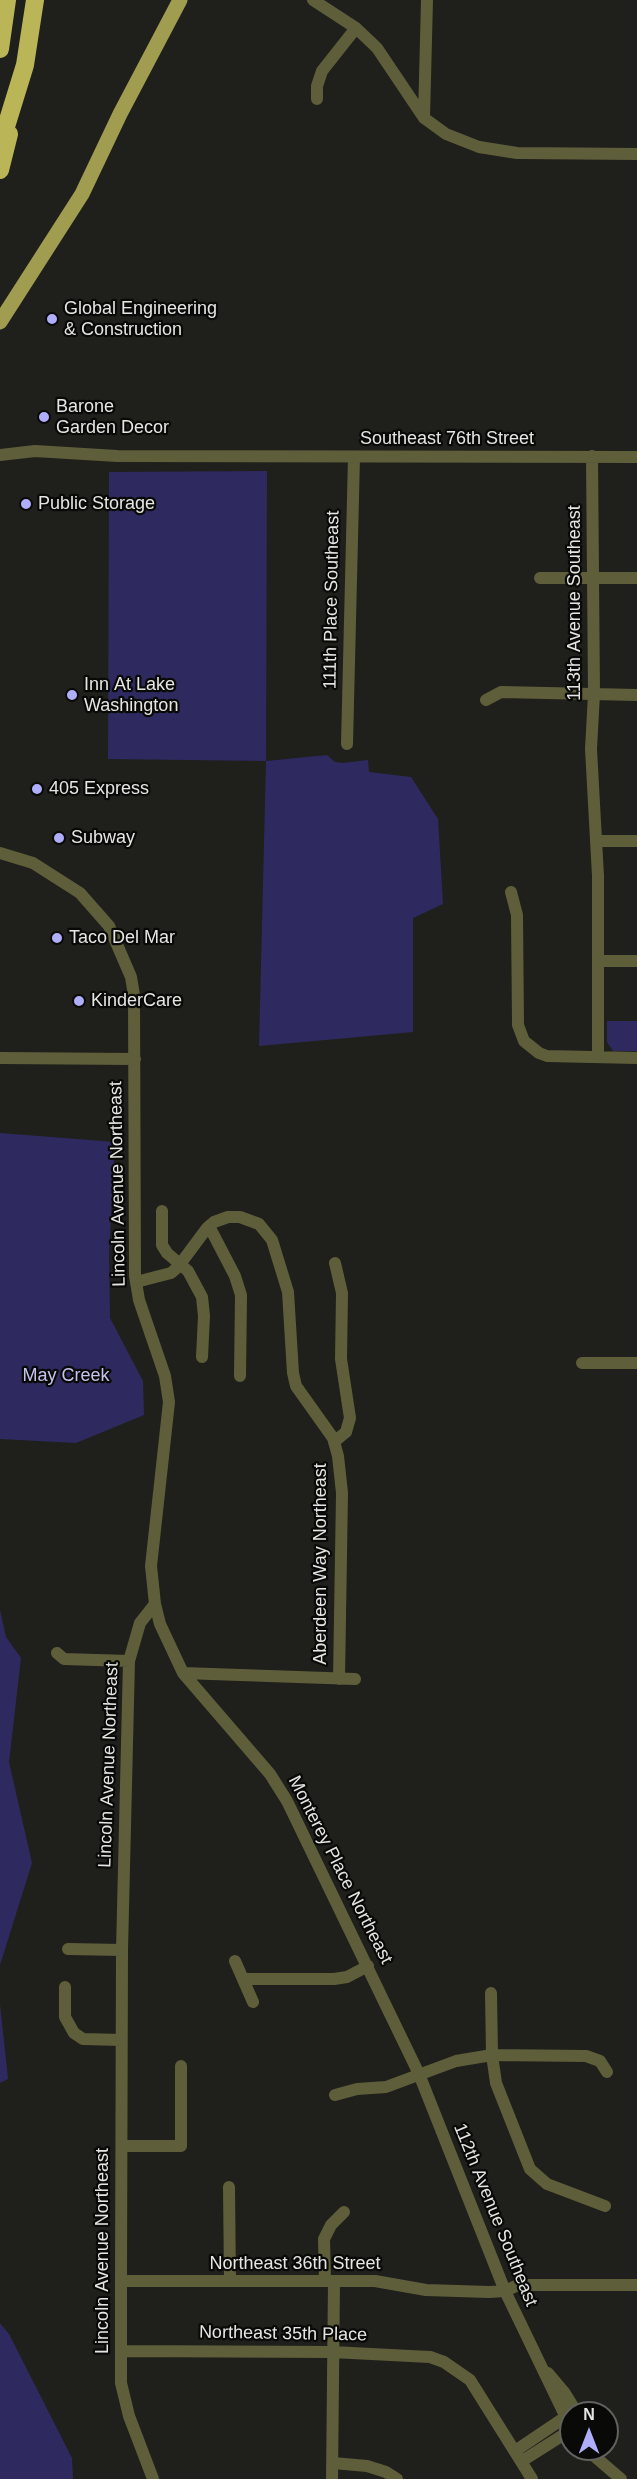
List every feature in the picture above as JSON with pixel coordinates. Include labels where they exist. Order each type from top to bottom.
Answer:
[{"type":"highway","points":[[0,49],[7,0]]},
{"type":"highway","points":[[0,170],[25,65],[34,0]]},
{"type":"highway","points":[[0,146],[16,100]]},
{"type":"main road","points":[[0,322],[82,194],[120,114],[180,0]]},
{"type":"street","points":[[313,0],[356,28],[389,63],[424,118],[446,134],[479,147],[498,151],[581,156],[637,154]]},
{"type":"street","points":[[424,118],[427,0]]},
{"type":"street","points":[[317,99],[317,86],[322,71],[356,28]]},
{"type":"street","name":"Southeast 76th Street","points":[[0,455],[35,451],[117,456],[637,457]]},
{"type":"street","name":"113th Avenue Southeast","points":[[592,456],[594,694],[591,749],[596,841],[598,961]]},
{"type":"street","name":"111th Place Southeast","points":[[347,744],[354,457]]},
{"type":"street","points":[[540,578],[637,578]]},
{"type":"street","points":[[486,700],[501,692],[637,695]]},
{"type":"street","points":[[596,841],[637,841]]},
{"type":"street","name":"Lincoln Avenue Northeast","points":[[0,853],[33,863],[80,892],[109,926],[126,961],[134,995],[136,1282],[165,1376],[169,1402],[151,1566],[154,1604],[140,1623],[129,1661],[122,1950],[121,2350],[124,2399],[153,2479]]},
{"type":"street","points":[[511,892],[517,915],[519,1033],[531,1048],[547,1056],[637,1058]]},
{"type":"street","points":[[598,1057],[598,961],[637,961]]},
{"type":"street","points":[[0,1058],[135,1059]]},
{"type":"street","points":[[162,1211],[162,1245],[194,1280],[202,1297],[204,1316],[202,1357]]},
{"type":"street","name":"Aberdeen Way Northeast","points":[[209,1226],[228,1217],[240,1217],[266,1228],[276,1251],[288,1292],[296,1386],[334,1442],[342,1492],[339,1679]]},
{"type":"street","points":[[136,1282],[171,1273],[181,1264],[209,1226],[235,1276],[241,1295],[240,1376]]},
{"type":"street","points":[[334,1442],[346,1432],[350,1418],[341,1359],[342,1293],[335,1263]]},
{"type":"street","points":[[582,1363],[637,1364]]},
{"type":"street","name":"Monterey Place Northeast","points":[[154,1604],[160,1624],[183,1673],[280,1789],[369,1966],[419,2074]]},
{"type":"street","points":[[57,1653],[64,1659],[129,1661]]},
{"type":"street","points":[[183,1673],[354,1679]]},
{"type":"street","points":[[68,1949],[122,1950]]},
{"type":"street","points":[[235,1962],[253,2002]]},
{"type":"street","points":[[243,1979],[334,1979],[347,1977],[369,1966]]},
{"type":"street","points":[[65,1988],[65,2017],[74,2033],[83,2039],[121,2040]]},
{"type":"street","points":[[491,1993],[492,2055],[502,2101],[530,2169],[547,2184],[605,2206]]},
{"type":"street","points":[[335,2095],[357,2089],[386,2087],[456,2061],[492,2055],[586,2056],[600,2061],[606,2073]]},
{"type":"street","points":[[122,2146],[181,2146],[181,2066]]},
{"type":"street","name":"112th Avenue Southeast","points":[[419,2074],[504,2291],[560,2401]]},
{"type":"street","points":[[229,2187],[230,2281]]},
{"type":"street","points":[[332,2479],[330,2281],[324,2239],[331,2225],[344,2212]]},
{"type":"street","name":"Northeast 36th Street","points":[[121,2282],[381,2282],[426,2290],[504,2291],[518,2286],[637,2285]]},
{"type":"street","name":"Northeast 35th Place","points":[[121,2350],[418,2355],[444,2362],[459,2371],[475,2386],[518,2456]]},
{"type":"street","points":[[532,2479],[518,2456],[559,2430]]},
{"type":"street","points":[[599,2461],[621,2479]]},
{"type":"street","points":[[604,2461],[609,2470]]},
{"type":"street","points":[[333,2463],[367,2466],[386,2472],[397,2479]]},
{"type":"green space","points":[[267,471],[266,761],[108,759],[109,472]]},
{"type":"green space","points":[[327,755],[335,762],[343,763],[368,760],[369,772],[411,777],[438,819],[443,904],[413,918],[413,1032],[259,1046],[266,761]]},
{"type":"green space","points":[[607,1021],[637,1021],[637,1051],[613,1051],[607,1042]]},
{"type":"green space","name":"May Creek","points":[[0,1133],[115,1142],[109,1254],[110,1318],[143,1381],[144,1415],[76,1443],[0,1439]]},
{"type":"green space","points":[[0,1610],[6,1637],[21,1658],[9,1762],[32,1863],[0,1965]]},
{"type":"green space","points":[[0,2004],[8,2079],[0,2083]]},
{"type":"green space","points":[[0,2323],[9,2334],[72,2458],[73,2479],[0,2479]]},
{"type":"place","name":"Global Engineering & Construction","points":[[52,319]]},
{"type":"place","name":"Barone Garden Decor","points":[[44,417]]},
{"type":"place","name":"Public Storage","points":[[26,504]]},
{"type":"place","name":"Inn At Lake Washington","points":[[72,695]]},
{"type":"place","name":"405 Express","points":[[37,789]]},
{"type":"place","name":"Subway","points":[[59,838]]},
{"type":"place","name":"Taco Del Mar","points":[[57,938]]},
{"type":"place","name":"KinderCare","points":[[79,1001]]}]
